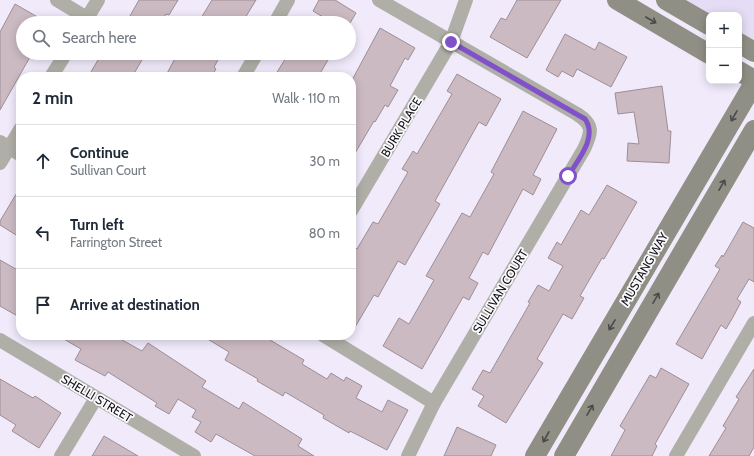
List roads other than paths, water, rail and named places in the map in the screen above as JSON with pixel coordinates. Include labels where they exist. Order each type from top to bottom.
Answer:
[{"type":"street","points":[[57,0],[79,16]]},
{"type":"street","points":[[88,16],[98,0]]},
{"type":"street","points":[[279,16],[288,0]]},
{"type":"street","points":[[379,0],[451,42]]},
{"type":"street","name":"BURK PLACE","points":[[356,203],[451,42],[466,0]]},
{"type":"street","points":[[617,0],[706,52]]},
{"type":"street","points":[[666,0],[706,23]]},
{"type":"street","name":"SULLIVAN COURT","points":[[408,456],[434,403],[590,137],[590,126],[585,119],[451,42]]},
{"type":"street","points":[[742,45],[754,52]]},
{"type":"street","points":[[54,72],[62,60]]},
{"type":"street","points":[[246,72],[253,60]]},
{"type":"street","points":[[742,74],[754,82]]},
{"type":"street","name":"MUSTANG WAY","points":[[535,456],[754,82]]},
{"type":"street","name":"MUSTANG WAY","points":[[564,456],[754,130]]},
{"type":"street","points":[[0,163],[16,137]]},
{"type":"street","points":[[676,456],[754,323]]},
{"type":"street","name":"SHELLI STREET","points":[[0,340],[194,456]]},
{"type":"street","points":[[331,340],[434,403]]},
{"type":"street","points":[[61,456],[96,398]]}]
